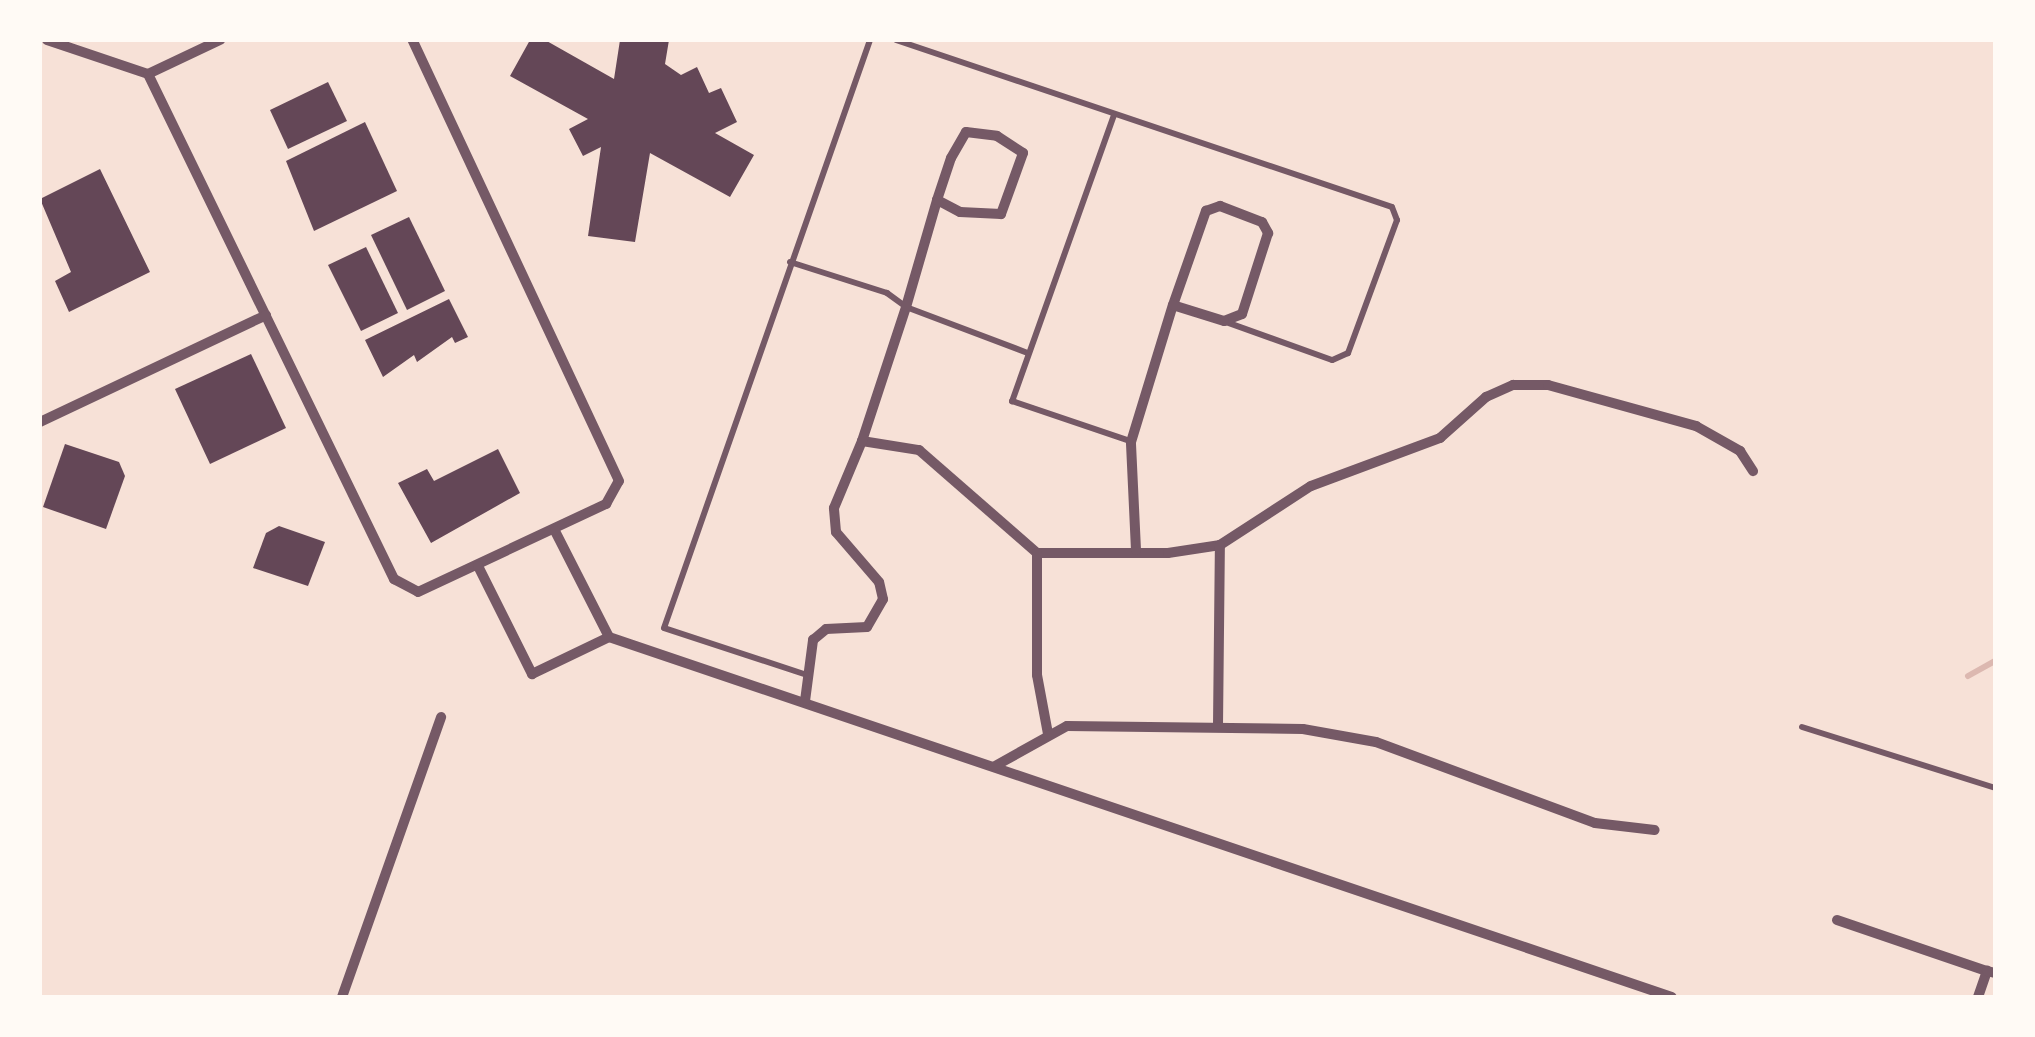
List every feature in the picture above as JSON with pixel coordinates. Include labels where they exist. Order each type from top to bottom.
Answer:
[{"type":"street","points":[[47,40],[148,74],[394,580],[418,592],[555,531],[613,499],[618,470],[412,40]]},
{"type":"street","points":[[148,74],[195,45],[220,40]]},
{"type":"street","points":[[806,701],[804,674],[813,640],[826,629],[867,627],[883,599],[879,582],[836,532],[834,508],[862,441],[937,200],[966,132],[997,136],[1024,153],[1001,214],[960,212],[937,200]]},
{"type":"street","points":[[1136,550],[1131,442],[1173,305],[1206,211],[1220,206],[1262,222],[1268,233],[1242,314],[1224,321],[1173,305]]},
{"type":"street","points":[[40,422],[266,315]]},
{"type":"street","points":[[862,441],[890,442],[929,456],[1037,553],[1168,553],[1220,545],[1311,486],[1440,438],[1486,397],[1513,384],[1548,385],[1696,426],[1732,445],[1753,471]]},
{"type":"street","points":[[555,531],[609,637]]},
{"type":"street","points":[[1218,726],[1220,545]]},
{"type":"street","points":[[1037,553],[1037,675],[1048,734]]},
{"type":"street","points":[[478,566],[532,674],[609,637],[1672,997]]},
{"type":"street","points":[[342,997],[441,718]]},
{"type":"street","points":[[996,766],[1067,726],[1304,729],[1376,742],[1595,823],[1655,830]]},
{"type":"street","points":[[1838,920],[1991,972],[1978,997]]},
{"type":"lane","points":[[804,674],[664,628],[870,40]]},
{"type":"lane","points":[[896,40],[1392,208],[1397,220],[1348,353],[1332,360],[1224,321]]},
{"type":"lane","points":[[1114,115],[1012,400],[1131,442]]},
{"type":"lane","points":[[790,262],[887,293],[906,306],[1028,354]]},
{"type":"lane","points":[[1802,728],[1995,788]]},
{"type":"building","points":[[530,40],[545,40],[614,79],[620,40],[669,40],[665,64],[681,75],[697,67],[709,93],[721,88],[737,122],[715,133],[754,155],[730,197],[650,153],[635,242],[588,236],[601,147],[583,156],[569,129],[588,119],[510,76]]},
{"type":"building","points":[[328,82],[347,121],[288,149],[270,110]]},
{"type":"building","points":[[365,122],[397,191],[314,231],[286,161]]},
{"type":"building","points":[[100,169],[150,272],[69,312],[55,281],[71,272],[40,199]]},
{"type":"building","points":[[409,217],[445,291],[407,310],[371,235]]},
{"type":"building","points":[[366,247],[398,313],[361,331],[328,265]]},
{"type":"building","points":[[449,299],[468,337],[455,343],[452,337],[417,362],[414,355],[383,377],[365,340]]},
{"type":"building","points":[[251,354],[286,428],[210,464],[175,389]]},
{"type":"building","points":[[65,444],[119,462],[125,476],[106,529],[43,507]]},
{"type":"building","points":[[498,449],[520,493],[431,543],[398,483],[427,469],[434,481]]},
{"type":"building","points":[[279,526],[325,542],[308,586],[253,568],[266,533]]},
{"type":"waterway","points":[[1968,676],[1995,661]]}]
